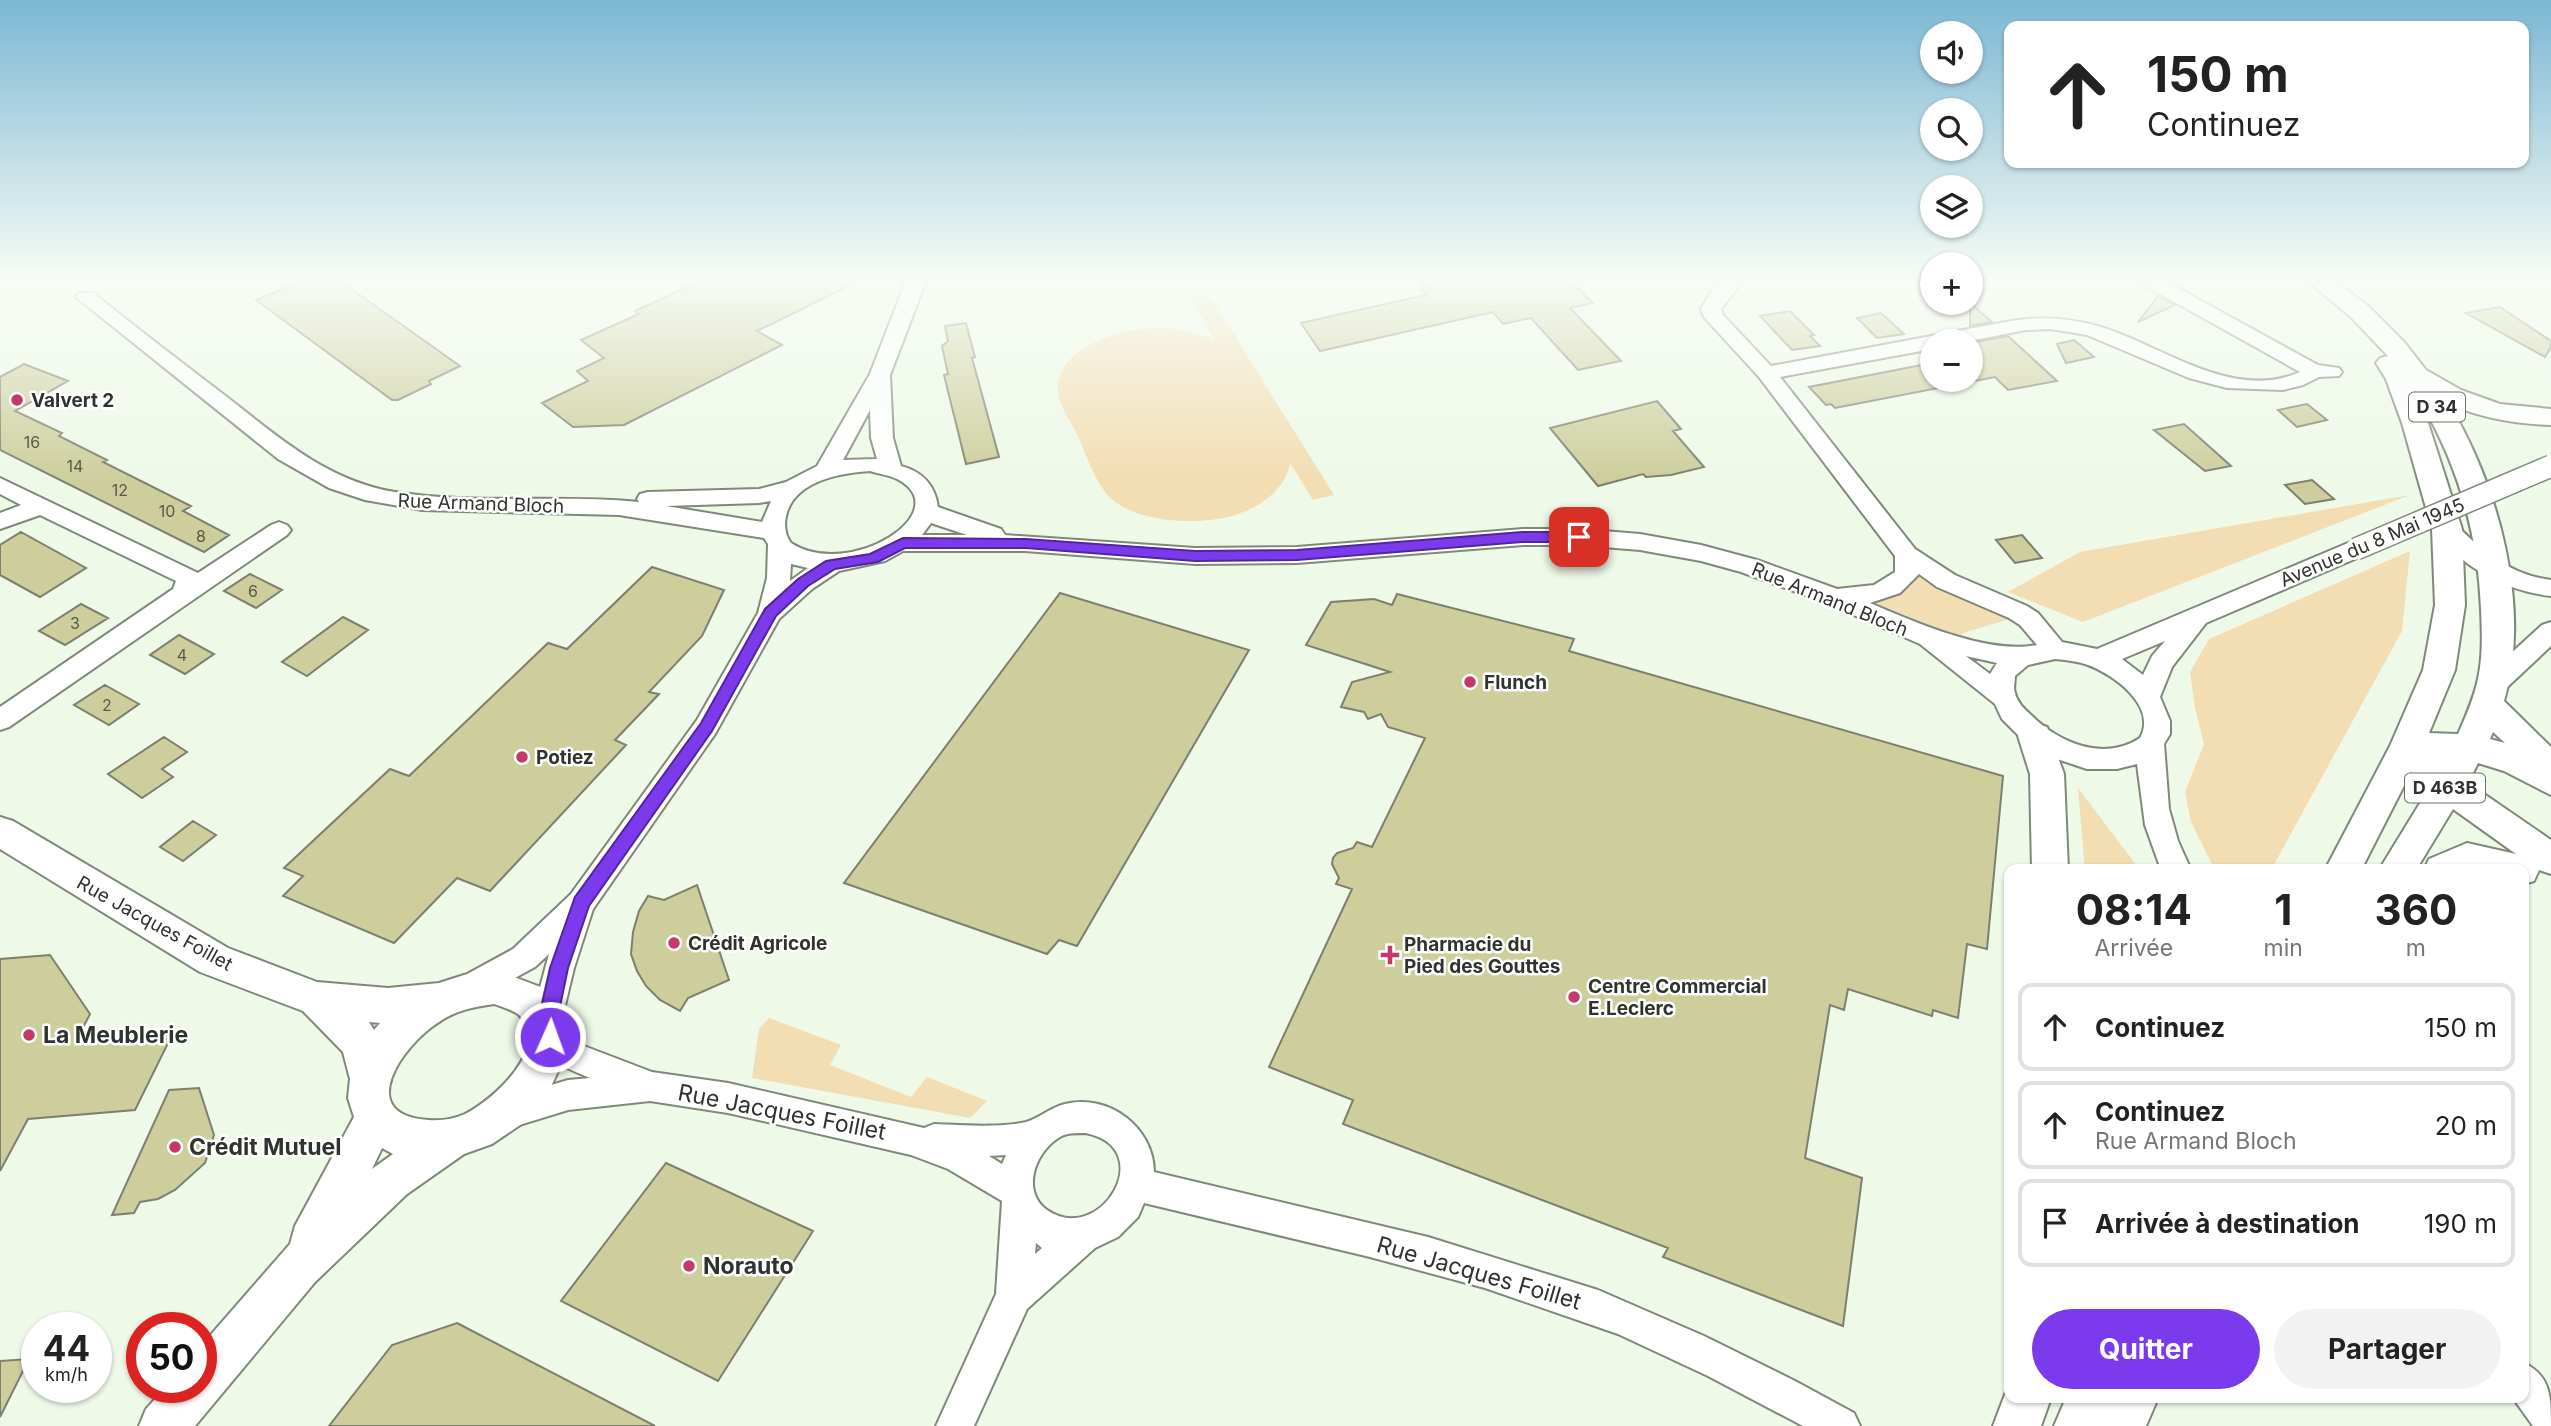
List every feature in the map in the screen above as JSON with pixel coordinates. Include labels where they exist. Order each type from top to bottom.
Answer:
[{"type":"main road","name":"D 34","points":[[2379,348],[2399,379],[2416,424],[2447,528]]},
{"type":"main road","name":"D 34","points":[[2397,348],[2415,372],[2472,472],[2495,570]]},
{"type":"main road","points":[[2415,372],[2437,388],[2485,409],[2518,417],[2551,417]]},
{"type":"main road","name":"D 463B","points":[[2346,864],[2407,746],[2439,670],[2450,605],[2447,528]]},
{"type":"main road","name":"D 463B","points":[[2400,864],[2469,747],[2490,695],[2498,593],[2495,570]]},
{"type":"main road","points":[[2490,695],[2551,768]]},
{"type":"main road","points":[[2035,736],[2047,774],[2050,864]]},
{"type":"main road","points":[[2407,746],[2469,747],[2505,755],[2551,782]]},
{"type":"main road","points":[[2407,746],[2446,786],[2551,859]]},
{"type":"main road","name":"Rue Jacques Foillet","points":[[3,835],[214,960],[317,999],[388,1006],[454,994]]},
{"type":"main road","points":[[2454,864],[2467,858],[2494,864]]},
{"type":"main road","points":[[2529,874],[2551,886]]},
{"type":"main road","points":[[217,1363],[299,1266],[392,1179],[449,1140],[477,1130],[504,1114],[528,1090],[544,1063],[549,1029],[537,1003],[519,991],[495,987],[454,994],[416,1014],[395,1033],[379,1055],[373,1098],[299,1266]]},
{"type":"main road","name":"Rue Jacques Foillet","points":[[317,999],[359,1037],[365,1048],[373,1098]]},
{"type":"main road","points":[[373,1098],[393,1134],[418,1142],[449,1140]]},
{"type":"main road","points":[[163,1426],[184,1403]]},
{"type":"main road","points":[[2017,1426],[2025,1403]]},
{"type":"main road","points":[[2078,1426],[2090,1403]]},
{"type":"main road","points":[[2121,1426],[2132,1403]]},
{"type":"street","name":"Rue Armand Bloch","points":[[150,348],[294,462],[334,482],[382,498],[407,503],[485,507],[569,505],[689,516],[776,539]]},
{"type":"street","points":[[826,470],[880,374],[890,348]]},
{"type":"street","points":[[1742,348],[1766,373],[1907,555],[1946,581],[2018,611],[2029,619],[2055,649]]},
{"type":"street","points":[[1766,373],[1907,348]]},
{"type":"street","points":[[2134,348],[2218,381],[2285,383],[2323,371]]},
{"type":"street","points":[[2278,348],[2323,371]]},
{"type":"street","points":[[880,374],[882,438],[891,468]]},
{"type":"street","points":[[569,505],[676,497],[759,496],[792,488],[826,470],[871,464],[907,474],[919,484],[926,497],[926,511],[919,527],[903,543],[873,558],[832,565],[810,562],[792,555],[776,539]]},
{"type":"street","name":"Avenue du 8 Mai 1945","points":[[2099,659],[2195,621],[2307,568],[2551,466]]},
{"type":"street","points":[[0,485],[189,578],[183,594]]},
{"type":"street","points":[[454,994],[524,958],[581,903],[706,727],[770,613],[779,578],[772,517],[779,502],[792,488]]},
{"type":"street","points":[[0,521],[41,506]]},
{"type":"street","name":"Rue Armand Bloch","points":[[926,511],[970,529],[1026,543]]},
{"type":"street","points":[[2447,528],[2474,557],[2495,570],[2514,579],[2551,588]]},
{"type":"street","points":[[0,720],[279,530]]},
{"type":"street","name":"Rue Armand Bloch","points":[[903,543],[1026,543],[1195,556],[1284,555],[1522,537],[1579,537],[1640,542],[1702,553],[1749,566],[1835,597],[1924,637],[2016,658]]},
{"type":"street","points":[[1835,597],[1870,595],[1898,584],[1907,574],[1907,555]]},
{"type":"street","points":[[770,613],[803,583],[832,565]]},
{"type":"street","name":"Avenue du 8 Mai 1945","points":[[2148,696],[2161,663],[2195,621]]},
{"type":"street","points":[[2490,695],[2551,631]]},
{"type":"street","name":"Rue Armand Bloch","points":[[1924,637],[2002,697]]},
{"type":"street","points":[[2151,745],[2136,755],[2115,760],[2088,758],[2060,750],[2035,736],[2009,711],[2002,697],[2000,682],[2005,668],[2016,658],[2034,651],[2055,649],[2099,659],[2127,676],[2148,696],[2157,714],[2158,730],[2151,745],[2153,797],[2168,855],[2173,864]]},
{"type":"street","points":[[581,903],[559,968],[549,1029],[573,1056],[652,1087]]},
{"type":"street","points":[[504,1114],[568,1096],[652,1087]]},
{"type":"street","name":"Rue Jacques Foillet","points":[[652,1087],[728,1098],[911,1139],[959,1157],[1018,1198]]},
{"type":"street","points":[[1014,1296],[1018,1198],[1016,1172],[1021,1154],[1034,1138],[1050,1125],[1070,1118],[1090,1117],[1109,1122],[1124,1133],[1134,1148],[1139,1166],[1137,1185],[1130,1202],[1118,1217],[1101,1229],[1083,1235],[1063,1236],[1046,1231],[1031,1220],[1018,1198]]},
{"type":"street","name":"Rue Jacques Foillet","points":[[911,1139],[969,1141],[1034,1138]]},
{"type":"street","name":"Rue Jacques Foillet","points":[[1137,1185],[1488,1271],[1585,1304],[1684,1344],[1841,1426]]},
{"type":"street","points":[[955,1426],[1014,1296],[1083,1235]]},
{"type":"street","points":[[946,1426],[971,1386]]},
{"type":"street","points":[[2529,1389],[2551,1419]]},
{"type":"shaded area","points":[[1086,348],[1242,348],[1334,495],[1313,500],[1290,463],[1282,482],[1269,497],[1251,509],[1231,516],[1200,521],[1164,519],[1146,516],[1116,502],[1101,486],[1060,401],[1058,390],[1061,374],[1069,361]]},
{"type":"shaded area","points":[[2410,495],[2083,622],[2008,592],[2080,552]]},
{"type":"shaded area","points":[[2410,551],[2402,631],[2274,864],[2212,864],[2191,822],[2185,792],[2204,744],[2190,672],[2209,639]]},
{"type":"shaded area","points":[[1919,573],[2013,618],[1963,633],[1960,637],[1873,602],[1900,594]]},
{"type":"shaded area","points":[[2078,788],[2135,864],[2084,864]]},
{"type":"shaded area","points":[[769,1018],[841,1045],[830,1065],[911,1097],[927,1077],[987,1101],[970,1118],[752,1078],[759,1029]]},
{"type":"building","points":[[321,348],[434,348],[460,366],[429,381],[431,384],[398,400],[392,400]]},
{"type":"building","points":[[591,348],[777,348],[624,425],[573,427],[542,403],[588,381],[577,371],[604,358]]},
{"type":"building","points":[[942,348],[972,348],[975,357],[972,358],[999,457],[966,464],[944,375],[948,374]]},
{"type":"building","points":[[1558,348],[1608,348],[1621,361],[1578,370]]},
{"type":"building","points":[[1983,348],[2021,348],[2057,381],[2008,390],[1995,377],[1983,379]]},
{"type":"building","points":[[2059,348],[2083,348],[2094,357],[2066,363]]},
{"type":"building","points":[[2528,348],[2551,348],[2545,357]]},
{"type":"building","points":[[24,364],[68,381],[15,411],[62,433],[59,436],[107,460],[103,462],[191,506],[183,511],[229,535],[204,552],[0,450],[0,377]]},
{"type":"building","points":[[1920,365],[1920,392],[1835,408],[1831,404],[1826,405],[1809,387]]},
{"type":"building","points":[[1657,401],[1681,429],[1673,431],[1704,467],[1671,475],[1646,477],[1643,474],[1598,486],[1550,428]]},
{"type":"building","points":[[2307,404],[2327,420],[2297,427],[2278,410]]},
{"type":"building","points":[[2184,424],[2231,466],[2205,471],[2154,430]]},
{"type":"building","points":[[2312,480],[2334,499],[2305,504],[2285,485]]},
{"type":"building","points":[[21,532],[86,568],[40,597],[0,575],[0,545]]},
{"type":"building","points":[[2022,535],[2042,558],[2015,563],[1996,540]]},
{"type":"building","name":"Potiez","points":[[652,567],[724,590],[702,636],[649,692],[659,694],[615,740],[626,745],[490,891],[457,878],[394,943],[283,896],[303,876],[284,868],[390,769],[409,776],[548,643],[567,649]]},
{"type":"building","points":[[250,574],[282,590],[256,608],[224,591]]},
{"type":"building","points":[[1060,593],[1249,650],[1077,946],[1059,940],[1047,954],[844,883]]},
{"type":"building","name":"Centre Commercial E.Leclerc","points":[[1397,594],[1574,639],[1569,651],[2003,776],[1987,949],[1967,944],[1958,1018],[1933,1010],[1932,1016],[1848,989],[1844,1010],[1830,1005],[1805,1158],[1862,1178],[1843,1326],[1663,1257],[1668,1248],[1343,1124],[1353,1100],[1269,1067],[1352,889],[1336,884],[1339,878],[1332,864],[1333,858],[1337,853],[1353,848],[1357,842],[1372,847],[1425,738],[1388,727],[1381,714],[1368,719],[1364,712],[1341,707],[1352,682],[1390,672],[1306,645],[1331,602],[1374,599],[1392,605]]},
{"type":"building","points":[[81,604],[108,618],[65,645],[39,631]]},
{"type":"building","points":[[343,617],[368,630],[307,676],[282,662]]},
{"type":"building","points":[[179,635],[214,654],[185,674],[150,655]]},
{"type":"building","points":[[105,685],[139,704],[109,725],[74,705]]},
{"type":"building","points":[[164,737],[187,752],[162,769],[173,777],[142,798],[108,774]]},
{"type":"building","points":[[193,821],[216,835],[183,861],[160,847]]},
{"type":"building","name":"Crédit Agricole","points":[[697,885],[729,980],[688,998],[680,1011],[660,1000],[646,986],[637,971],[631,954],[633,932],[639,911],[648,896],[664,900]]},
{"type":"building","name":"La Meublerie","points":[[50,955],[90,1014],[77,1039],[174,1031],[135,1110],[28,1119],[0,1171],[0,959]]},
{"type":"building","name":"Crédit Mutuel","points":[[199,1088],[214,1135],[205,1163],[175,1190],[158,1199],[140,1202],[134,1213],[112,1215],[169,1090]]},
{"type":"building","name":"Norauto","points":[[666,1163],[813,1231],[718,1381],[561,1301]]},
{"type":"building","points":[[457,1323],[655,1426],[329,1426],[392,1345]]},
{"type":"building","points":[[21,1360],[21,1375],[0,1417],[0,1361]]},
{"type":"place","name":"Valvert 2","points":[[17,400]]},
{"type":"place","name":"Flunch","points":[[1470,682]]},
{"type":"place","name":"Potiez","points":[[522,757]]},
{"type":"place","name":"Crédit Agricole","points":[[674,943]]},
{"type":"place","name":"Pharmacie du Pied des Gouttes","points":[[1390,955]]},
{"type":"place","name":"Centre Commercial E.Leclerc","points":[[1574,997]]},
{"type":"place","name":"La Meublerie","points":[[29,1035]]},
{"type":"place","name":"Crédit Mutuel","points":[[175,1147]]},
{"type":"place","name":"Norauto","points":[[689,1266]]},
{"type":"route","points":[[550,1037],[547,1021],[559,968],[581,903],[706,727],[770,613],[803,583],[832,565],[873,558],[903,543],[1026,543],[1195,556],[1297,555],[1522,537],[1579,537]]}]
